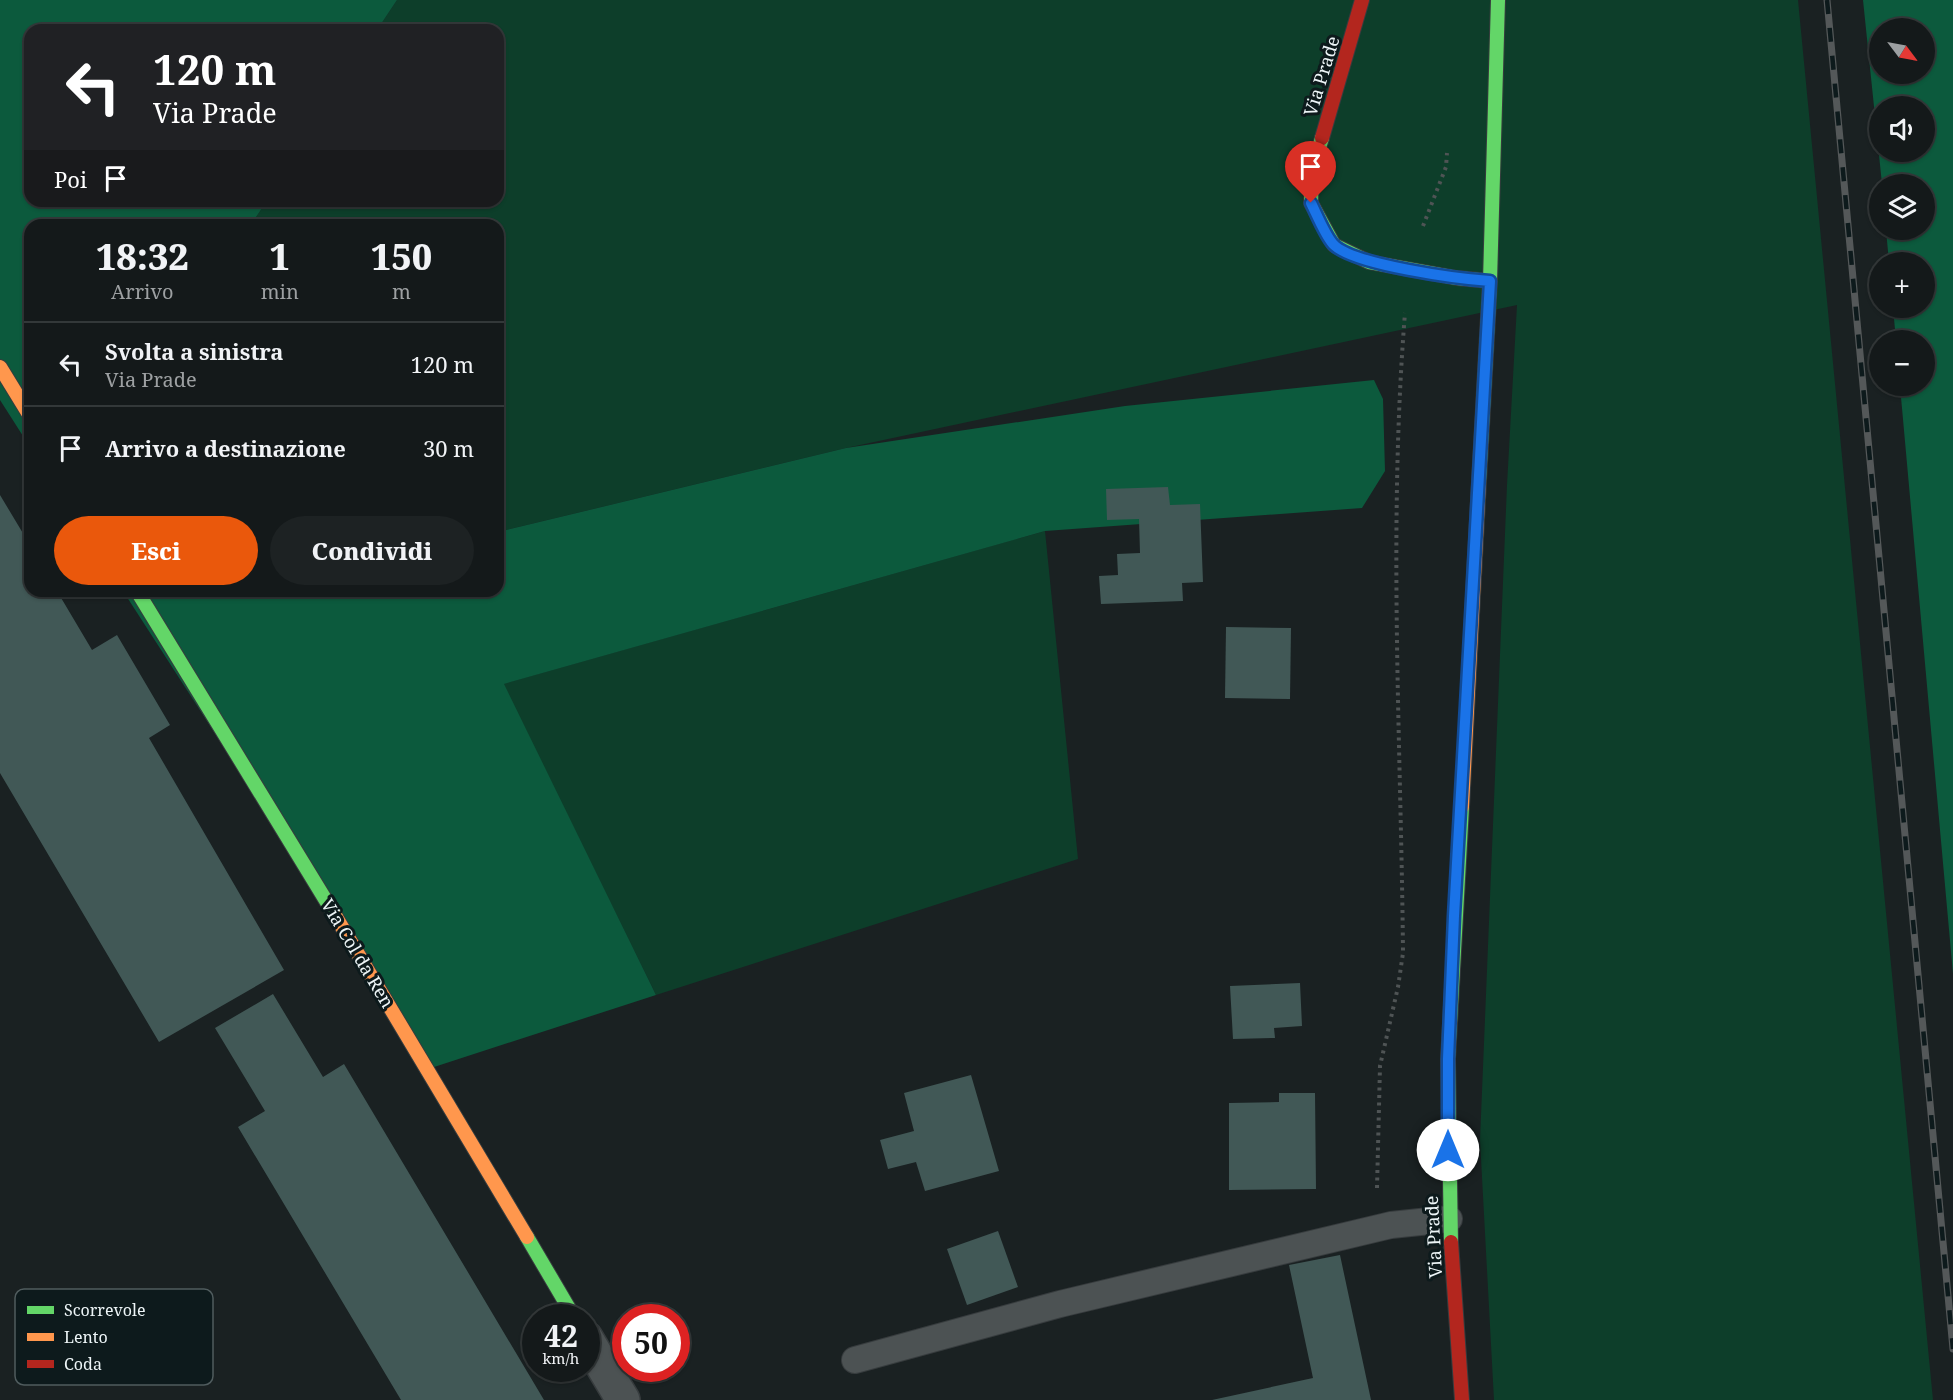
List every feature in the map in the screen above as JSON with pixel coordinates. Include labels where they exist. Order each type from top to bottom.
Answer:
[{"type":"main road","name":"Via Prade","points":[[1362,0],[1312,171],[1311,203],[1334,245],[1370,262],[1457,279],[1490,281]]},
{"type":"main road","name":"Via Prade","points":[[1462,1400],[1449,1219],[1448,1047],[1490,281],[1498,0]]},
{"type":"main road","points":[[0,367],[24,406]]},
{"type":"main road","name":"Via Col da Ren","points":[[141,597],[407,1034],[566,1304]]},
{"type":"street","points":[[600,1361],[623,1400]]},
{"type":"lane","points":[[855,1360],[1060,1304],[1391,1225],[1449,1219]]},
{"type":"path","points":[[1423,226],[1446,167],[1449,144]]},
{"type":"path","points":[[1391,1225],[1377,1206],[1380,1066],[1398,987],[1403,953],[1396,596],[1400,382],[1406,310]]},
{"type":"green space","points":[[0,0],[397,0],[381,24],[24,24],[24,207],[263,207],[256,219],[24,219],[24,438],[0,400]]},
{"type":"green space","points":[[397,0],[1798,0],[1933,1400],[1494,1400],[1480,1140],[1507,485],[1517,305],[846,448],[504,531],[504,219],[256,219],[263,207],[504,207],[504,24],[381,24]]},
{"type":"green space","points":[[1863,0],[1953,0],[1953,974],[1901,396],[1935,396],[1935,330],[1895,330],[1894,318],[1935,318],[1935,252],[1888,252],[1887,240],[1935,240],[1935,174],[1881,174],[1880,162],[1935,162],[1935,96],[1873,96],[1872,84],[1935,84],[1935,18],[1869,18],[1869,58]]},
{"type":"green space","points":[[1374,380],[1383,399],[1385,471],[1362,508],[1045,531],[504,684],[656,995],[431,1068],[127,597],[504,597],[504,531],[846,448],[1125,406]]},
{"type":"green space","points":[[1045,531],[1078,859],[656,995],[503,684]]},
{"type":"building","points":[[1168,487],[1170,505],[1200,504],[1203,582],[1182,583],[1183,601],[1101,604],[1099,576],[1118,575],[1117,554],[1140,553],[1139,519],[1107,520],[1106,489]]},
{"type":"building","points":[[0,495],[24,535],[24,597],[61,597],[92,650],[117,635],[170,725],[149,738],[284,970],[159,1042],[0,773]]},
{"type":"building","points":[[1226,627],[1291,628],[1290,699],[1225,698]]},
{"type":"building","points":[[1300,983],[1302,1026],[1274,1028],[1275,1038],[1233,1039],[1230,986]]},
{"type":"building","points":[[273,994],[323,1077],[344,1064],[522,1363],[522,1382],[533,1382],[544,1400],[401,1400],[238,1127],[265,1111],[215,1028]]},
{"type":"building","points":[[971,1075],[999,1171],[925,1191],[916,1162],[888,1169],[880,1140],[914,1131],[904,1093]]},
{"type":"building","points":[[1279,1093],[1315,1093],[1316,1189],[1229,1190],[1229,1103],[1279,1102]]},
{"type":"building","points":[[998,1231],[1018,1287],[967,1305],[947,1249]]},
{"type":"building","points":[[1340,1255],[1371,1400],[1212,1400],[1313,1378],[1289,1265]]},
{"type":"railway","points":[[1827,0],[1953,1349]]},
{"type":"traffic: fast","points":[[1479,481],[1490,281],[1498,0]]},
{"type":"traffic: fast","points":[[1322,138],[1312,171],[1311,203],[1334,245],[1369,262],[1457,278],[1490,281]]},
{"type":"traffic: fast","points":[[141,597],[336,917]]},
{"type":"traffic: fast","points":[[1451,1242],[1448,1059],[1462,807]]},
{"type":"traffic: fast","points":[[527,1237],[566,1304]]},
{"type":"traffic: slow","points":[[0,367],[24,406]]},
{"type":"traffic: slow","points":[[1462,807],[1479,481]]},
{"type":"traffic: slow","points":[[336,917],[527,1237]]},
{"type":"traffic: jam","points":[[1322,138],[1362,0]]},
{"type":"traffic: jam","points":[[1451,1242],[1462,1400]]},
{"type":"route","points":[[1311,203],[1334,245],[1370,262],[1457,279],[1490,281],[1454,916],[1448,1059],[1448,1150]]}]
